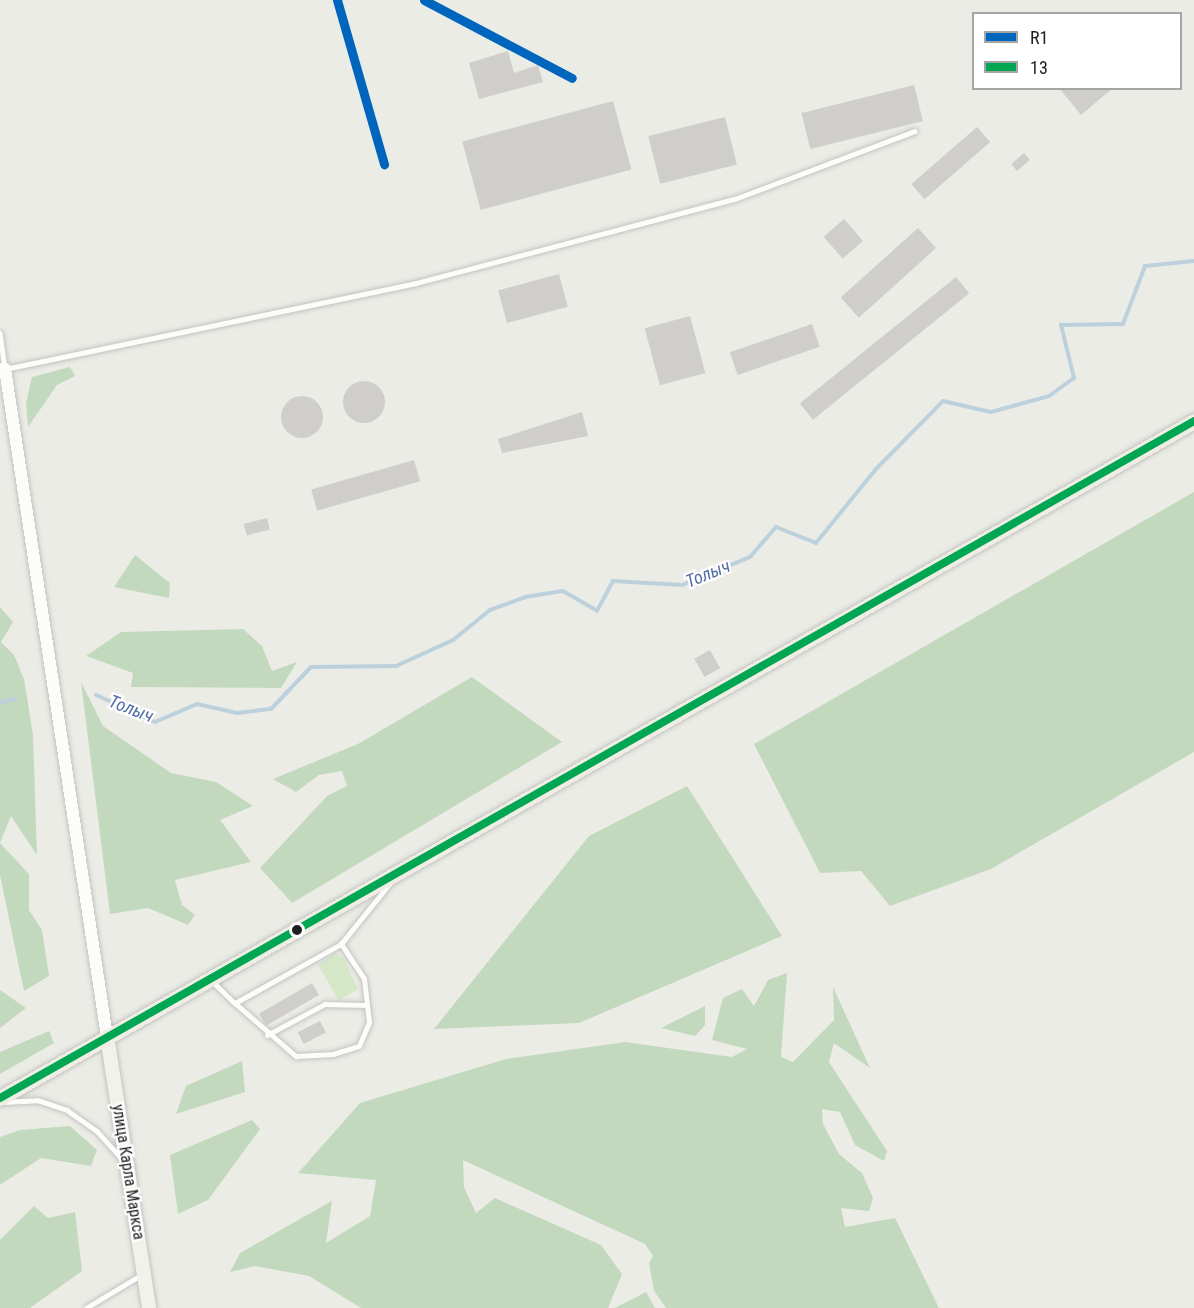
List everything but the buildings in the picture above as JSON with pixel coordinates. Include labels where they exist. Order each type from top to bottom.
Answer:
[{"type":"main road","points":[[0,1100],[107,1036],[398,874],[1194,421]]},
{"type":"main road","name":"улица Карла Маркса","points":[[107,1036],[149,1308]]},
{"type":"street","points":[[2,369],[107,1036]]},
{"type":"lane","points":[[0,333],[2,369],[416,283],[735,199],[915,132]]},
{"type":"lane","points":[[235,1003],[341,944],[398,874]]},
{"type":"lane","points":[[210,979],[267,1035],[296,1056],[333,1054],[359,1046],[369,1022],[363,979],[341,944]]},
{"type":"lane","points":[[267,1035],[325,1004],[367,1005]]},
{"type":"lane","points":[[0,1100],[37,1100],[67,1110],[97,1131],[127,1165]]},
{"type":"lane","points":[[86,1308],[144,1273]]},
{"type":"green space","points":[[70,367],[75,376],[57,385],[28,427],[26,403],[32,377]]},
{"type":"green space","points":[[1194,492],[1194,752],[991,869],[890,906],[861,871],[820,873],[754,744]]},
{"type":"green space","points":[[135,555],[170,583],[169,598],[114,587]]},
{"type":"green space","points":[[0,607],[13,622],[1,642],[14,655],[24,679],[33,735],[37,855],[11,816],[0,843]]},
{"type":"green space","points":[[243,629],[262,646],[272,671],[297,662],[281,688],[131,687],[133,673],[86,656],[121,632]]},
{"type":"green space","points":[[472,677],[562,742],[292,903],[260,868],[327,796],[347,786],[342,771],[319,775],[296,792],[273,779],[358,744]]},
{"type":"green space","points":[[81,682],[103,726],[171,773],[216,782],[253,806],[220,820],[251,862],[175,880],[182,905],[195,915],[188,925],[148,908],[110,914]]},
{"type":"green space","points":[[687,786],[782,936],[579,1023],[434,1029],[589,836]]},
{"type":"green space","points":[[0,843],[29,874],[29,910],[42,930],[49,976],[24,991],[0,875]]},
{"type":"green space","points":[[335,953],[344,959],[358,989],[339,1001],[318,965]]},
{"type":"green space","points":[[787,973],[781,1057],[793,1062],[834,1020],[833,987],[870,1068],[834,1043],[829,1062],[887,1151],[884,1161],[855,1145],[840,1112],[822,1109],[823,1124],[839,1154],[862,1173],[873,1198],[869,1211],[841,1208],[845,1227],[895,1218],[939,1308],[666,1308],[654,1291],[649,1263],[653,1256],[645,1244],[463,1160],[464,1187],[476,1213],[495,1198],[601,1245],[622,1274],[608,1308],[361,1308],[309,1276],[255,1266],[230,1272],[240,1253],[332,1201],[326,1243],[370,1216],[376,1180],[298,1173],[360,1103],[506,1059],[625,1042],[732,1057],[747,1049],[712,1040],[723,998],[742,989],[754,1006],[768,980]]},
{"type":"green space","points":[[0,990],[26,1008],[0,1028]]},
{"type":"green space","points":[[705,1006],[705,1025],[695,1036],[661,1028]]},
{"type":"green space","points":[[49,1031],[54,1043],[0,1074],[0,1052]]},
{"type":"green space","points":[[242,1061],[245,1092],[176,1114],[186,1086]]},
{"type":"green space","points":[[252,1120],[260,1129],[208,1200],[178,1214],[170,1155]]},
{"type":"green space","points":[[70,1126],[97,1150],[91,1166],[41,1158],[0,1185],[0,1137],[20,1130]]},
{"type":"green space","points":[[34,1206],[48,1218],[75,1212],[82,1271],[30,1308],[0,1308],[0,1240]]},
{"type":"green space","points":[[646,1292],[655,1308],[615,1308]]},
{"type":"waterway","name":"Толыч","points":[[96,695],[155,722],[197,704],[237,713],[271,709],[311,667],[396,666],[453,640],[490,610],[525,597],[563,591],[597,611],[613,581],[682,585],[750,557],[776,527],[816,543],[876,469],[943,401],[991,412],[1049,396],[1074,378],[1061,325],[1123,324],[1145,266],[1194,261]]},
{"type":"waterway","name":"Толыч","points":[[0,703],[14,699]]},
{"type":"transit line","name":"R1","points":[[337,0],[384,164]]},
{"type":"transit line","name":"R1","points":[[424,0],[572,78]]},
{"type":"transit line","name":"13","points":[[0,1098],[1194,421]]}]
